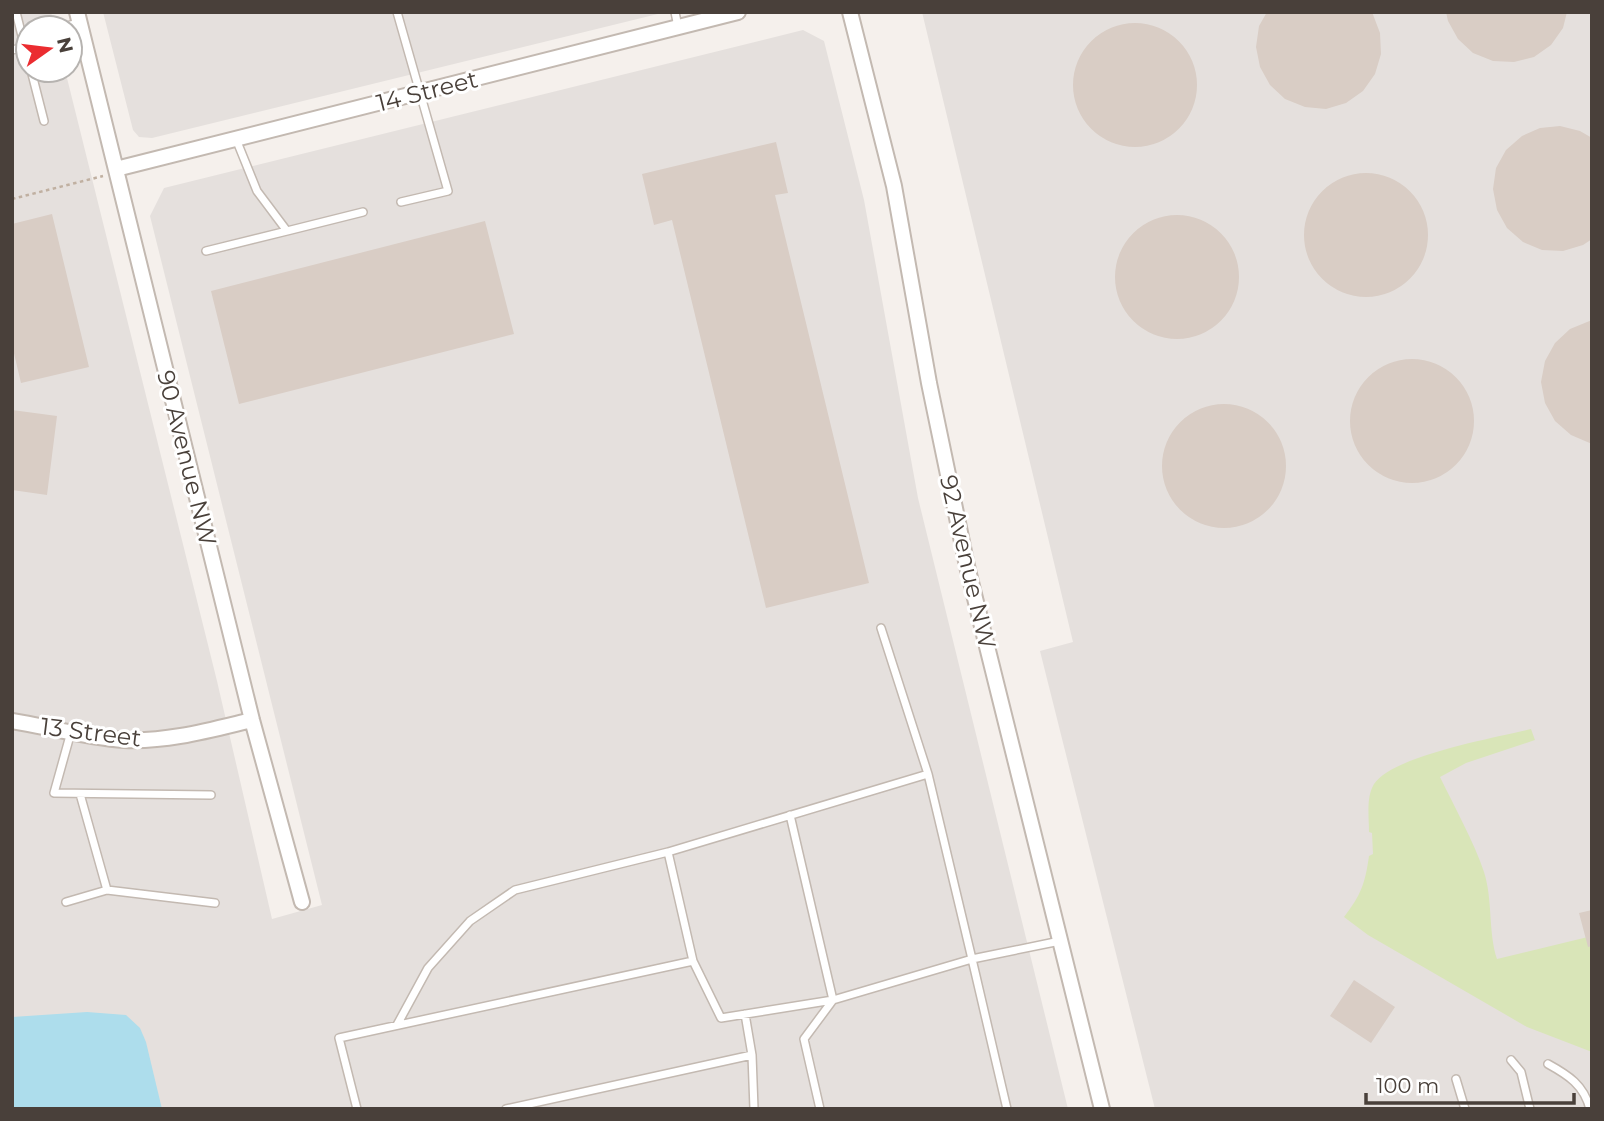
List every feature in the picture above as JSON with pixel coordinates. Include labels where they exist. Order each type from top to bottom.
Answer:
[{"type":"street","name":"14 Street","points":[[116,171],[236,138],[738,12]]},
{"type":"street","name":"92 Avenue NW","points":[[850,12],[894,186],[929,383],[967,566],[1102,1109]]},
{"type":"street","name":"90 Avenue NW","points":[[84,42],[252,720],[302,902]]},
{"type":"street","name":"13 Street","points":[[12,721],[123,740],[191,735],[252,720]]},
{"type":"lane","points":[[397,12],[447,191],[401,202]]},
{"type":"lane","points":[[675,12],[678,28]]},
{"type":"lane","points":[[35,84],[44,121]]},
{"type":"lane","points":[[236,138],[257,191],[287,231]]},
{"type":"lane","points":[[206,251],[363,212]]},
{"type":"lane","points":[[881,628],[928,774],[1007,1109]]},
{"type":"lane","points":[[71,731],[54,793],[211,795]]},
{"type":"lane","points":[[397,1026],[428,968],[470,921],[515,890],[668,852],[928,774]]},
{"type":"lane","points":[[80,794],[107,890]]},
{"type":"lane","points":[[790,815],[833,1000],[804,1039],[820,1109]]},
{"type":"lane","points":[[668,852],[693,961],[721,1018],[833,1000],[972,959],[1060,941]]},
{"type":"lane","points":[[66,902],[107,890],[215,903]]},
{"type":"lane","points":[[357,1109],[339,1038],[693,961]]},
{"type":"lane","points":[[745,1014],[752,1055],[754,1109]]},
{"type":"lane","points":[[506,1109],[752,1055]]},
{"type":"lane","points":[[1511,1060],[1521,1072],[1530,1109]]},
{"type":"lane","points":[[1548,1064],[1573,1078],[1588,1100],[1590,1109]]},
{"type":"lane","points":[[1456,1079],[1465,1109]]},
{"type":"path","points":[[12,199],[116,171]]},
{"type":"shaded area","points":[[12,12],[51,12],[14,14],[14,84],[68,84],[217,681],[272,919],[322,905],[150,216],[164,188],[803,30],[824,41],[864,200],[918,498],[1068,1109],[12,1109]]},
{"type":"shaded area","points":[[103,12],[666,12],[152,138],[139,137],[133,130]]},
{"type":"shaded area","points":[[922,12],[1592,12],[1592,1109],[1155,1109],[1040,651],[1073,642]]},
{"type":"green space","points":[[1531,729],[1535,740],[1466,763],[1440,777],[1484,872],[1497,959],[1592,936],[1592,1052],[1527,1027],[1368,935],[1344,917],[1355,902],[1364,882],[1369,856],[1373,854],[1368,807],[1374,784],[1402,764],[1423,756]]},
{"type":"water","points":[[87,1012],[126,1015],[140,1028],[146,1042],[162,1109],[12,1109],[12,1017]]},
{"type":"building","points":[[1267,12],[1372,12],[1380,33],[1381,54],[1375,74],[1363,91],[1346,103],[1326,109],[1305,107],[1285,99],[1270,85],[1260,67],[1256,47],[1259,26]]},
{"type":"building","points":[[1446,12],[1567,12],[1563,28],[1551,45],[1534,57],[1514,62],[1493,61],[1473,53],[1458,39]]},
{"type":"building","points":[[1135,23],[1159,28],[1179,41],[1192,61],[1197,85],[1192,109],[1179,129],[1159,142],[1135,147],[1111,142],[1091,129],[1078,109],[1073,85],[1078,61],[1091,41],[1111,28]]},
{"type":"building","points":[[1560,126],[1580,131],[1592,138],[1592,239],[1583,245],[1563,251],[1542,250],[1523,242],[1507,228],[1497,210],[1493,189],[1496,168],[1506,150],[1522,136],[1540,128]]},
{"type":"building","points":[[776,142],[788,193],[775,195],[869,583],[766,608],[672,220],[654,225],[642,174]]},
{"type":"building","points":[[1366,173],[1390,178],[1410,191],[1423,211],[1428,235],[1423,259],[1410,279],[1390,292],[1366,297],[1342,292],[1322,279],[1309,259],[1304,235],[1309,211],[1322,191],[1342,178]]},
{"type":"building","points":[[52,214],[89,367],[21,383],[12,345],[12,224]]},
{"type":"building","points":[[1177,215],[1201,220],[1221,233],[1234,253],[1239,277],[1234,301],[1221,321],[1201,334],[1177,339],[1153,334],[1133,321],[1120,301],[1115,277],[1120,253],[1133,233],[1153,220]]},
{"type":"building","points":[[485,221],[514,334],[239,404],[211,291]]},
{"type":"building","points":[[1592,320],[1592,444],[1571,435],[1555,421],[1545,403],[1541,382],[1545,361],[1555,343],[1570,329]]},
{"type":"building","points":[[1412,359],[1436,364],[1456,377],[1469,397],[1474,421],[1469,445],[1456,465],[1436,478],[1412,483],[1388,478],[1368,465],[1355,445],[1350,421],[1355,397],[1368,377],[1388,364]]},
{"type":"building","points":[[1224,404],[1248,409],[1268,422],[1281,442],[1286,466],[1281,490],[1268,510],[1248,523],[1224,528],[1200,523],[1180,510],[1167,490],[1162,466],[1167,442],[1180,422],[1200,409]]},
{"type":"building","points":[[12,410],[57,416],[47,495],[12,490]]},
{"type":"building","points":[[1592,910],[1592,946],[1588,947],[1579,913]]},
{"type":"building","points":[[1354,980],[1395,1007],[1371,1043],[1330,1016]]}]
